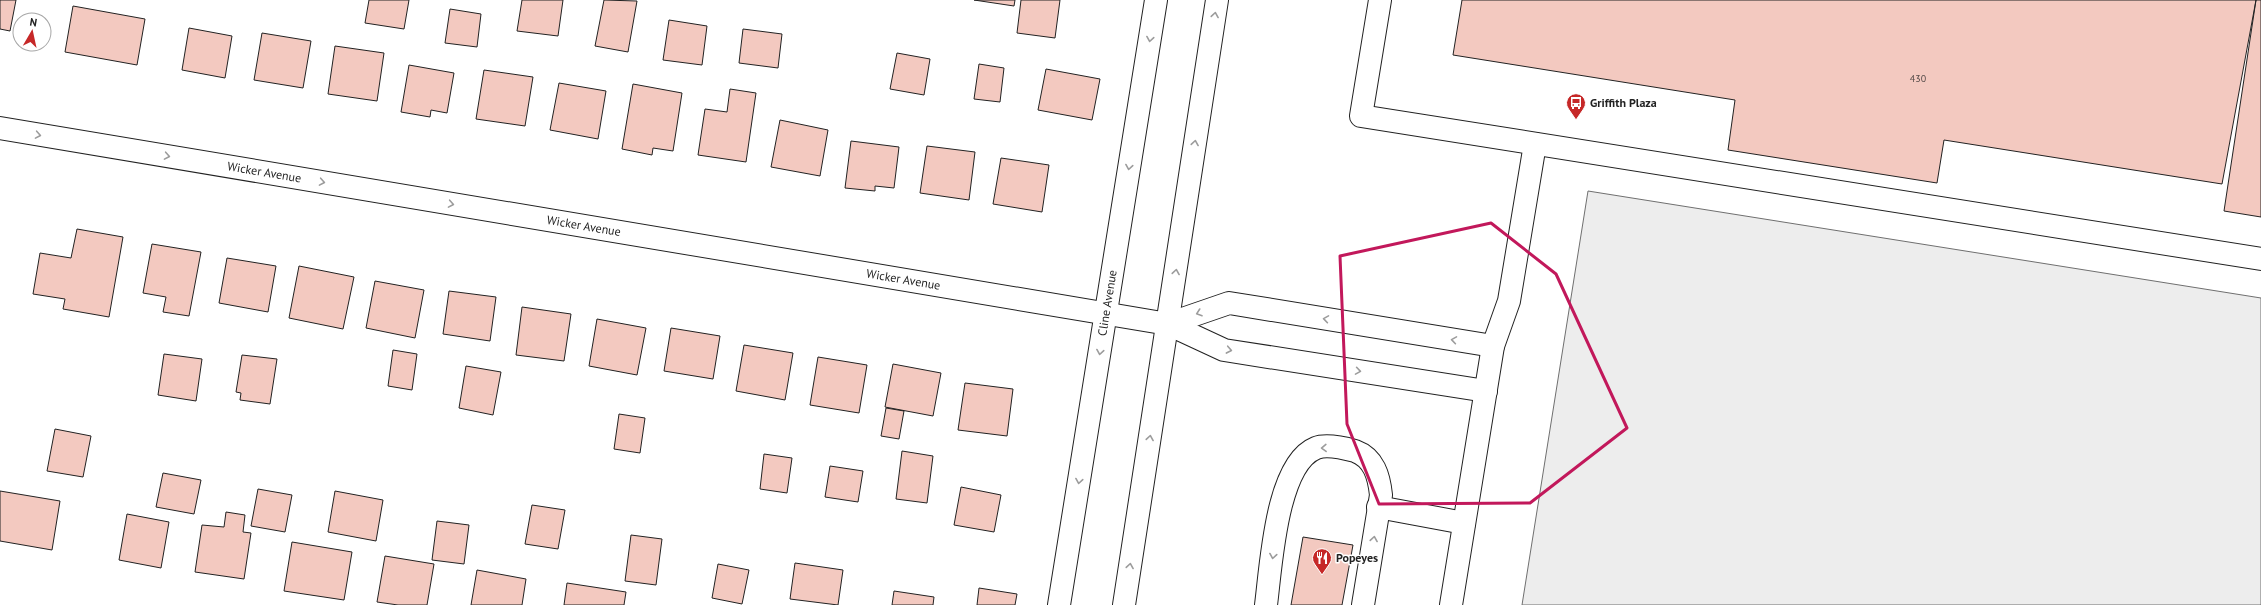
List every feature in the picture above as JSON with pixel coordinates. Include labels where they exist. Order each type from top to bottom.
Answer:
[{"type":"main road","name":"Cline Avenue","points":[[1059,605],[1156,0]]},
{"type":"main road","points":[[1124,605],[1217,0]]},
{"type":"main road","points":[[1380,0],[1361,116],[2261,259]]},
{"type":"main road","name":"Wicker Avenue","points":[[0,128],[1168,324]]},
{"type":"main road","points":[[1451,605],[1493,346],[1509,302],[1535,144]]},
{"type":"main road","points":[[1168,324],[1229,303],[1493,346]]},
{"type":"main road","points":[[1168,324],[1224,350],[1486,391]]},
{"type":"main road","points":[[1266,605],[1281,506],[1292,471],[1304,456],[1316,448],[1336,447],[1356,451],[1372,462],[1379,479],[1380,494],[1363,605]]},
{"type":"main road","points":[[1378,508],[1464,523]]},
{"type":"highlighted area","points":[[1491,223],[1556,274],[1627,428],[1530,503],[1379,504],[1347,424],[1340,256]]},
{"type":"shaded area","points":[[1588,191],[2261,298],[2261,605],[1522,605]]},
{"type":"building","points":[[0,0],[16,0],[14,12],[12,12],[10,31],[0,29]]},
{"type":"building","points":[[369,0],[409,0],[404,29],[365,23]]},
{"type":"building","points":[[522,0],[563,0],[558,36],[517,31]]},
{"type":"building","points":[[604,0],[637,1],[628,52],[595,46]]},
{"type":"building","points":[[974,0],[1015,0],[1014,6]]},
{"type":"building","points":[[1021,0],[1060,0],[1055,38],[1017,33]]},
{"type":"building","points":[[1462,0],[2256,0],[2222,184],[1944,140],[1937,183],[1728,150],[1735,100],[1453,55]]},
{"type":"building","points":[[2256,0],[2261,0],[2261,217],[2224,211]]},
{"type":"building","points":[[73,6],[145,19],[137,65],[65,52]]},
{"type":"building","points":[[450,9],[481,14],[477,47],[445,43]]},
{"type":"building","points":[[669,20],[707,26],[702,65],[663,60]]},
{"type":"building","points":[[189,28],[232,36],[225,78],[182,70]]},
{"type":"building","points":[[743,29],[782,34],[778,68],[739,63]]},
{"type":"building","points":[[262,33],[311,41],[303,88],[254,80]]},
{"type":"building","points":[[335,46],[384,53],[377,101],[328,94]]},
{"type":"building","points":[[897,53],[930,59],[924,95],[890,89]]},
{"type":"building","points":[[979,64],[1004,68],[1000,102],[974,99]]},
{"type":"building","points":[[409,65],[454,73],[447,113],[431,110],[430,117],[401,112]]},
{"type":"building","points":[[1046,69],[1100,79],[1092,120],[1038,110]]},
{"type":"building","points":[[484,70],[533,77],[525,126],[476,119]]},
{"type":"building","points":[[559,83],[606,91],[598,139],[550,130]]},
{"type":"building","points":[[633,84],[682,93],[673,151],[653,148],[652,155],[622,149]]},
{"type":"building","points":[[730,89],[756,93],[746,162],[698,155],[705,109],[727,112]]},
{"type":"building","points":[[780,120],[828,130],[820,176],[771,167]]},
{"type":"building","points":[[851,141],[899,147],[894,188],[875,186],[875,191],[845,188]]},
{"type":"building","points":[[927,146],[975,152],[969,200],[920,193]]},
{"type":"building","points":[[1001,158],[1049,165],[1042,212],[993,204]]},
{"type":"building","points":[[77,229],[123,237],[109,317],[63,309],[65,299],[33,294],[40,253],[71,258]]},
{"type":"building","points":[[152,244],[201,252],[189,316],[163,312],[166,297],[143,293]]},
{"type":"building","points":[[227,258],[276,266],[268,312],[219,303]]},
{"type":"building","points":[[299,266],[354,277],[343,329],[289,318]]},
{"type":"building","points":[[375,281],[424,290],[415,338],[366,328]]},
{"type":"building","points":[[449,291],[496,297],[490,341],[443,334]]},
{"type":"building","points":[[522,307],[571,314],[564,361],[516,355]]},
{"type":"building","points":[[597,319],[646,328],[637,375],[589,366]]},
{"type":"building","points":[[671,328],[720,336],[713,379],[664,371]]},
{"type":"building","points":[[744,345],[793,353],[785,400],[736,391]]},
{"type":"building","points":[[393,350],[417,354],[412,390],[388,386]]},
{"type":"building","points":[[164,354],[202,359],[196,401],[158,395]]},
{"type":"building","points":[[242,355],[277,359],[270,404],[240,400],[241,393],[236,392]]},
{"type":"building","points":[[818,357],[867,365],[859,413],[810,405]]},
{"type":"building","points":[[893,364],[941,373],[933,416],[885,407]]},
{"type":"building","points":[[466,366],[501,372],[493,415],[459,408]]},
{"type":"building","points":[[965,383],[1013,389],[1007,436],[958,430]]},
{"type":"building","points":[[886,408],[904,411],[899,439],[881,436]]},
{"type":"building","points":[[619,414],[645,418],[640,453],[614,449]]},
{"type":"building","points":[[55,429],[91,436],[83,477],[47,471]]},
{"type":"building","points":[[902,451],[933,456],[927,503],[896,499]]},
{"type":"building","points":[[764,454],[792,458],[787,493],[760,489]]},
{"type":"building","points":[[830,466],[863,471],[858,502],[825,497]]},
{"type":"building","points":[[163,473],[201,480],[194,514],[156,507]]},
{"type":"building","points":[[961,487],[1001,495],[994,532],[954,525]]},
{"type":"building","points":[[258,489],[292,495],[285,532],[251,526]]},
{"type":"building","points":[[0,491],[60,501],[52,550],[0,541]]},
{"type":"building","points":[[335,491],[383,500],[376,541],[328,532]]},
{"type":"building","points":[[532,505],[565,510],[558,549],[525,544]]},
{"type":"building","points":[[226,512],[245,515],[243,532],[251,533],[244,579],[195,572],[202,525],[224,527]]},
{"type":"building","points":[[127,514],[169,522],[161,568],[119,560]]},
{"type":"building","points":[[437,521],[469,525],[464,564],[432,560]]},
{"type":"building","points":[[631,535],[662,539],[656,585],[625,581]]},
{"type":"building","name":"Popeyes","points":[[1303,537],[1353,545],[1342,605],[1291,605]]},
{"type":"building","points":[[292,542],[352,552],[344,600],[284,591]]},
{"type":"building","points":[[385,556],[434,564],[427,605],[398,605],[377,602]]},
{"type":"building","points":[[795,563],[843,570],[838,605],[790,599]]},
{"type":"building","points":[[718,564],[749,570],[742,604],[712,598]]},
{"type":"building","points":[[477,570],[526,579],[522,605],[471,605]]},
{"type":"building","points":[[567,583],[626,592],[624,605],[564,605]]},
{"type":"building","points":[[979,588],[1017,594],[1015,605],[977,605]]},
{"type":"building","points":[[894,591],[934,597],[933,605],[892,605]]},
{"type":"place","name":"Griffith Plaza","points":[[1576,120]]},
{"type":"place","name":"Popeyes","points":[[1322,575]]}]
